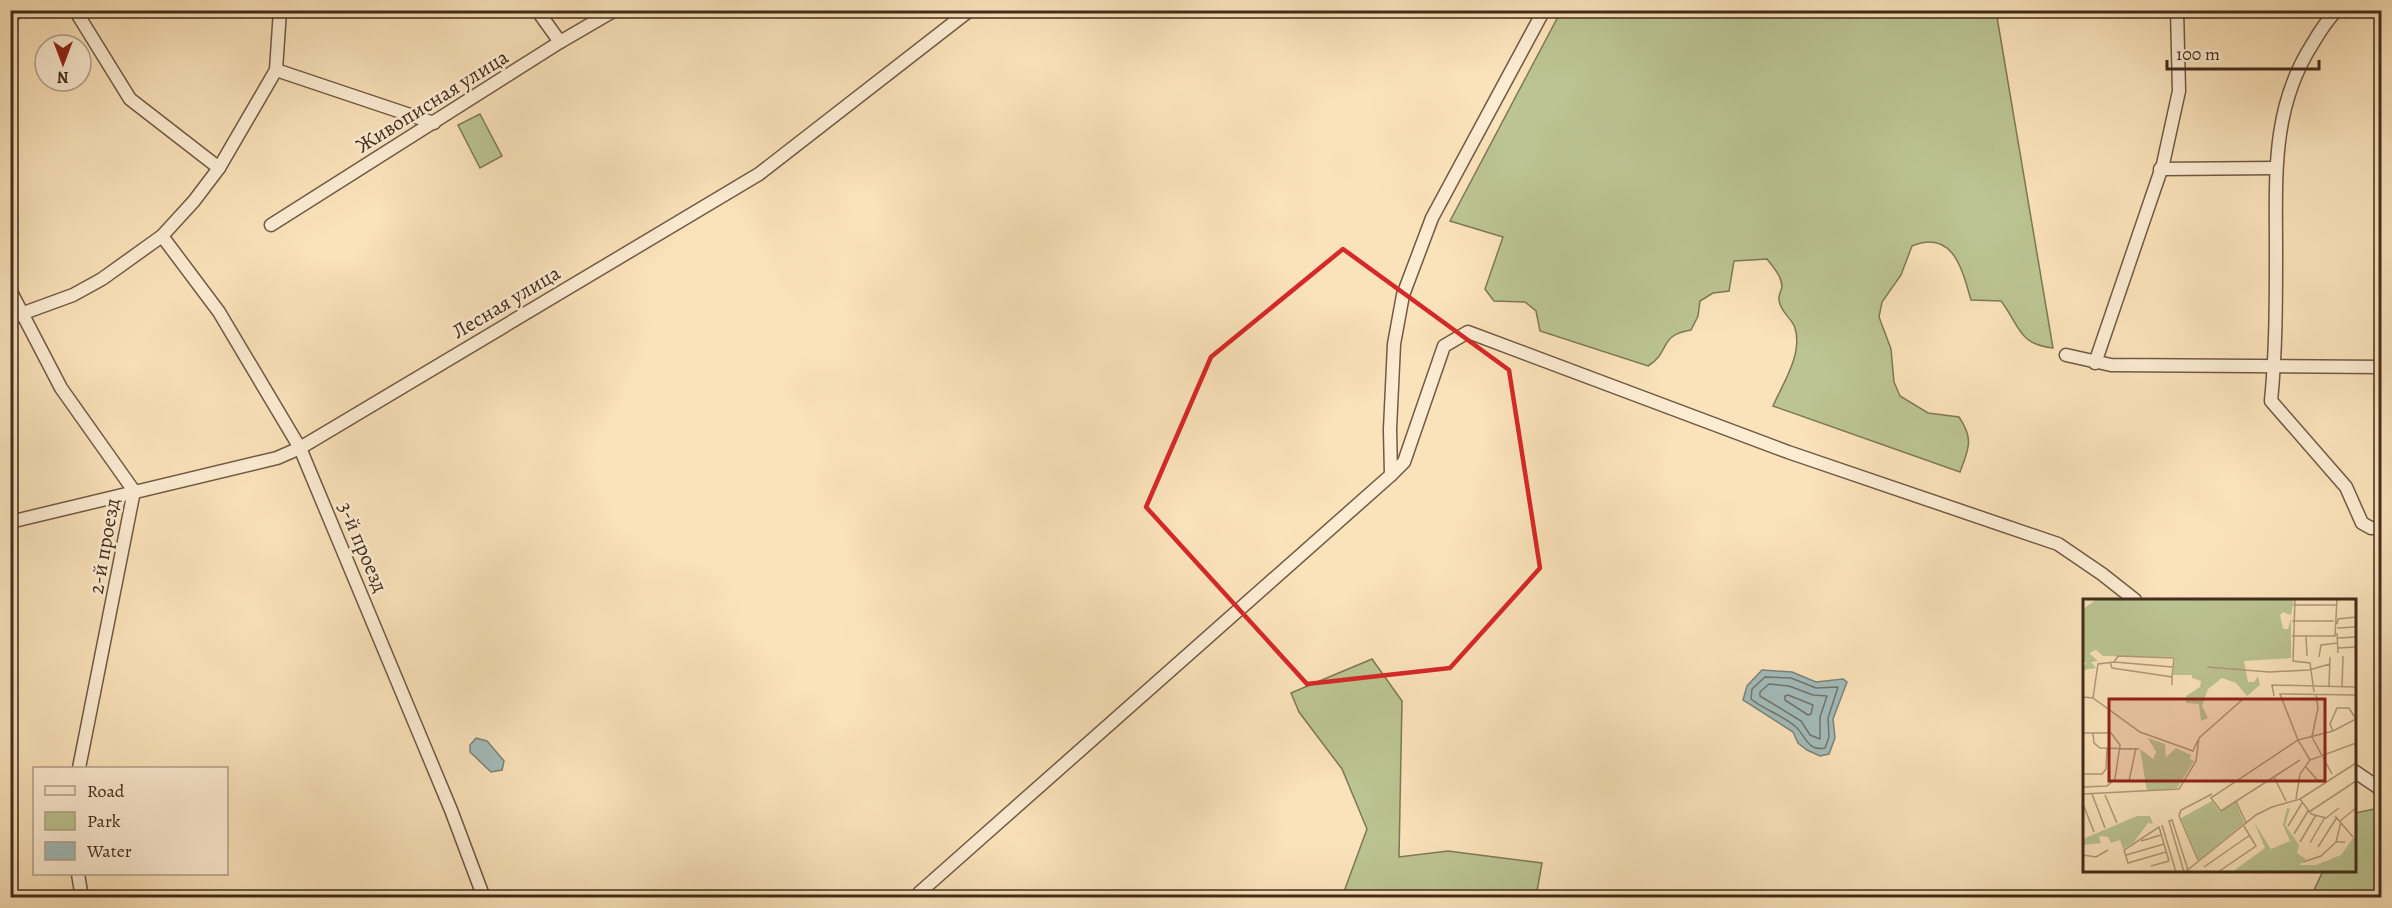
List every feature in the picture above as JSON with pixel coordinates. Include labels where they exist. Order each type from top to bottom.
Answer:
[{"type":"street","points":[[10,16],[21,10]]},
{"type":"street","points":[[75,10],[130,99],[219,168]]},
{"type":"street","points":[[16,316],[73,295],[102,279],[162,236],[194,201],[219,168],[276,70],[280,10]]},
{"type":"street","points":[[537,10],[560,42]]},
{"type":"street","name":"Живописная улица","points":[[271,225],[560,42],[615,10]]},
{"type":"street","name":"Лесная улица","points":[[10,522],[277,458],[300,448],[759,174],[970,10]]},
{"type":"street","points":[[1391,475],[1390,429],[1394,344],[1403,295],[1432,218],[1544,10]]},
{"type":"street","points":[[2096,363],[2160,169],[2179,91],[2177,10]]},
{"type":"street","points":[[2337,10],[2329,18],[2297,68],[2282,117],[2276,168],[2275,365],[2271,401],[2346,487],[2362,523],[2371,528],[2382,528]]},
{"type":"street","points":[[276,70],[434,123]]},
{"type":"street","points":[[2160,169],[2276,168]]},
{"type":"street","name":"3-й проезд","points":[[162,236],[219,312],[300,448],[419,732],[484,897]]},
{"type":"street","name":"2-й проезд","points":[[10,290],[16,316],[61,388],[134,491],[79,767]]},
{"type":"street","points":[[919,893],[1404,462],[1444,346],[1468,332],[1788,452],[2058,544],[2134,599]]},
{"type":"street","points":[[2066,355],[2096,363],[2382,367]]},
{"type":"street","points":[[2356,772],[2382,790]]},
{"type":"street","points":[[78,875],[82,897]]},
{"type":"highlighted area","points":[[1343,249],[1509,370],[1540,568],[1450,668],[1307,684],[1146,507],[1211,357]]},
{"type":"green space","points":[[1561,11],[1996,11],[2053,348],[2041,346],[2026,338],[2001,301],[1971,300],[1964,276],[1954,255],[1946,247],[1937,243],[1926,242],[1912,246],[1901,275],[1882,302],[1879,317],[1891,349],[1894,382],[1900,396],[1928,413],[1959,417],[1964,425],[1968,444],[1960,472],[1773,406],[1791,368],[1797,338],[1793,324],[1780,304],[1779,297],[1782,287],[1780,279],[1767,259],[1734,261],[1729,291],[1713,293],[1700,301],[1698,316],[1691,330],[1681,332],[1669,340],[1660,355],[1648,366],[1540,331],[1536,311],[1525,302],[1494,301],[1485,289],[1503,237],[1450,221]]},
{"type":"green space","points":[[480,114],[502,156],[480,168],[458,125]]},
{"type":"green space","points":[[1372,659],[1402,701],[1399,857],[1448,851],[1542,863],[1536,897],[1342,897],[1367,829],[1342,769],[1299,712],[1291,693]]},
{"type":"green space","points":[[2382,809],[2381,897],[2315,897],[2314,890],[2323,872],[2356,872],[2356,813]]},
{"type":"water","points":[[1762,670],[1792,672],[1816,682],[1843,679],[1847,682],[1833,719],[1835,738],[1829,754],[1820,756],[1807,750],[1798,743],[1793,732],[1743,700],[1747,686]]},
{"type":"water","points":[[476,738],[487,741],[504,761],[502,770],[491,772],[470,752],[470,745]]}]
